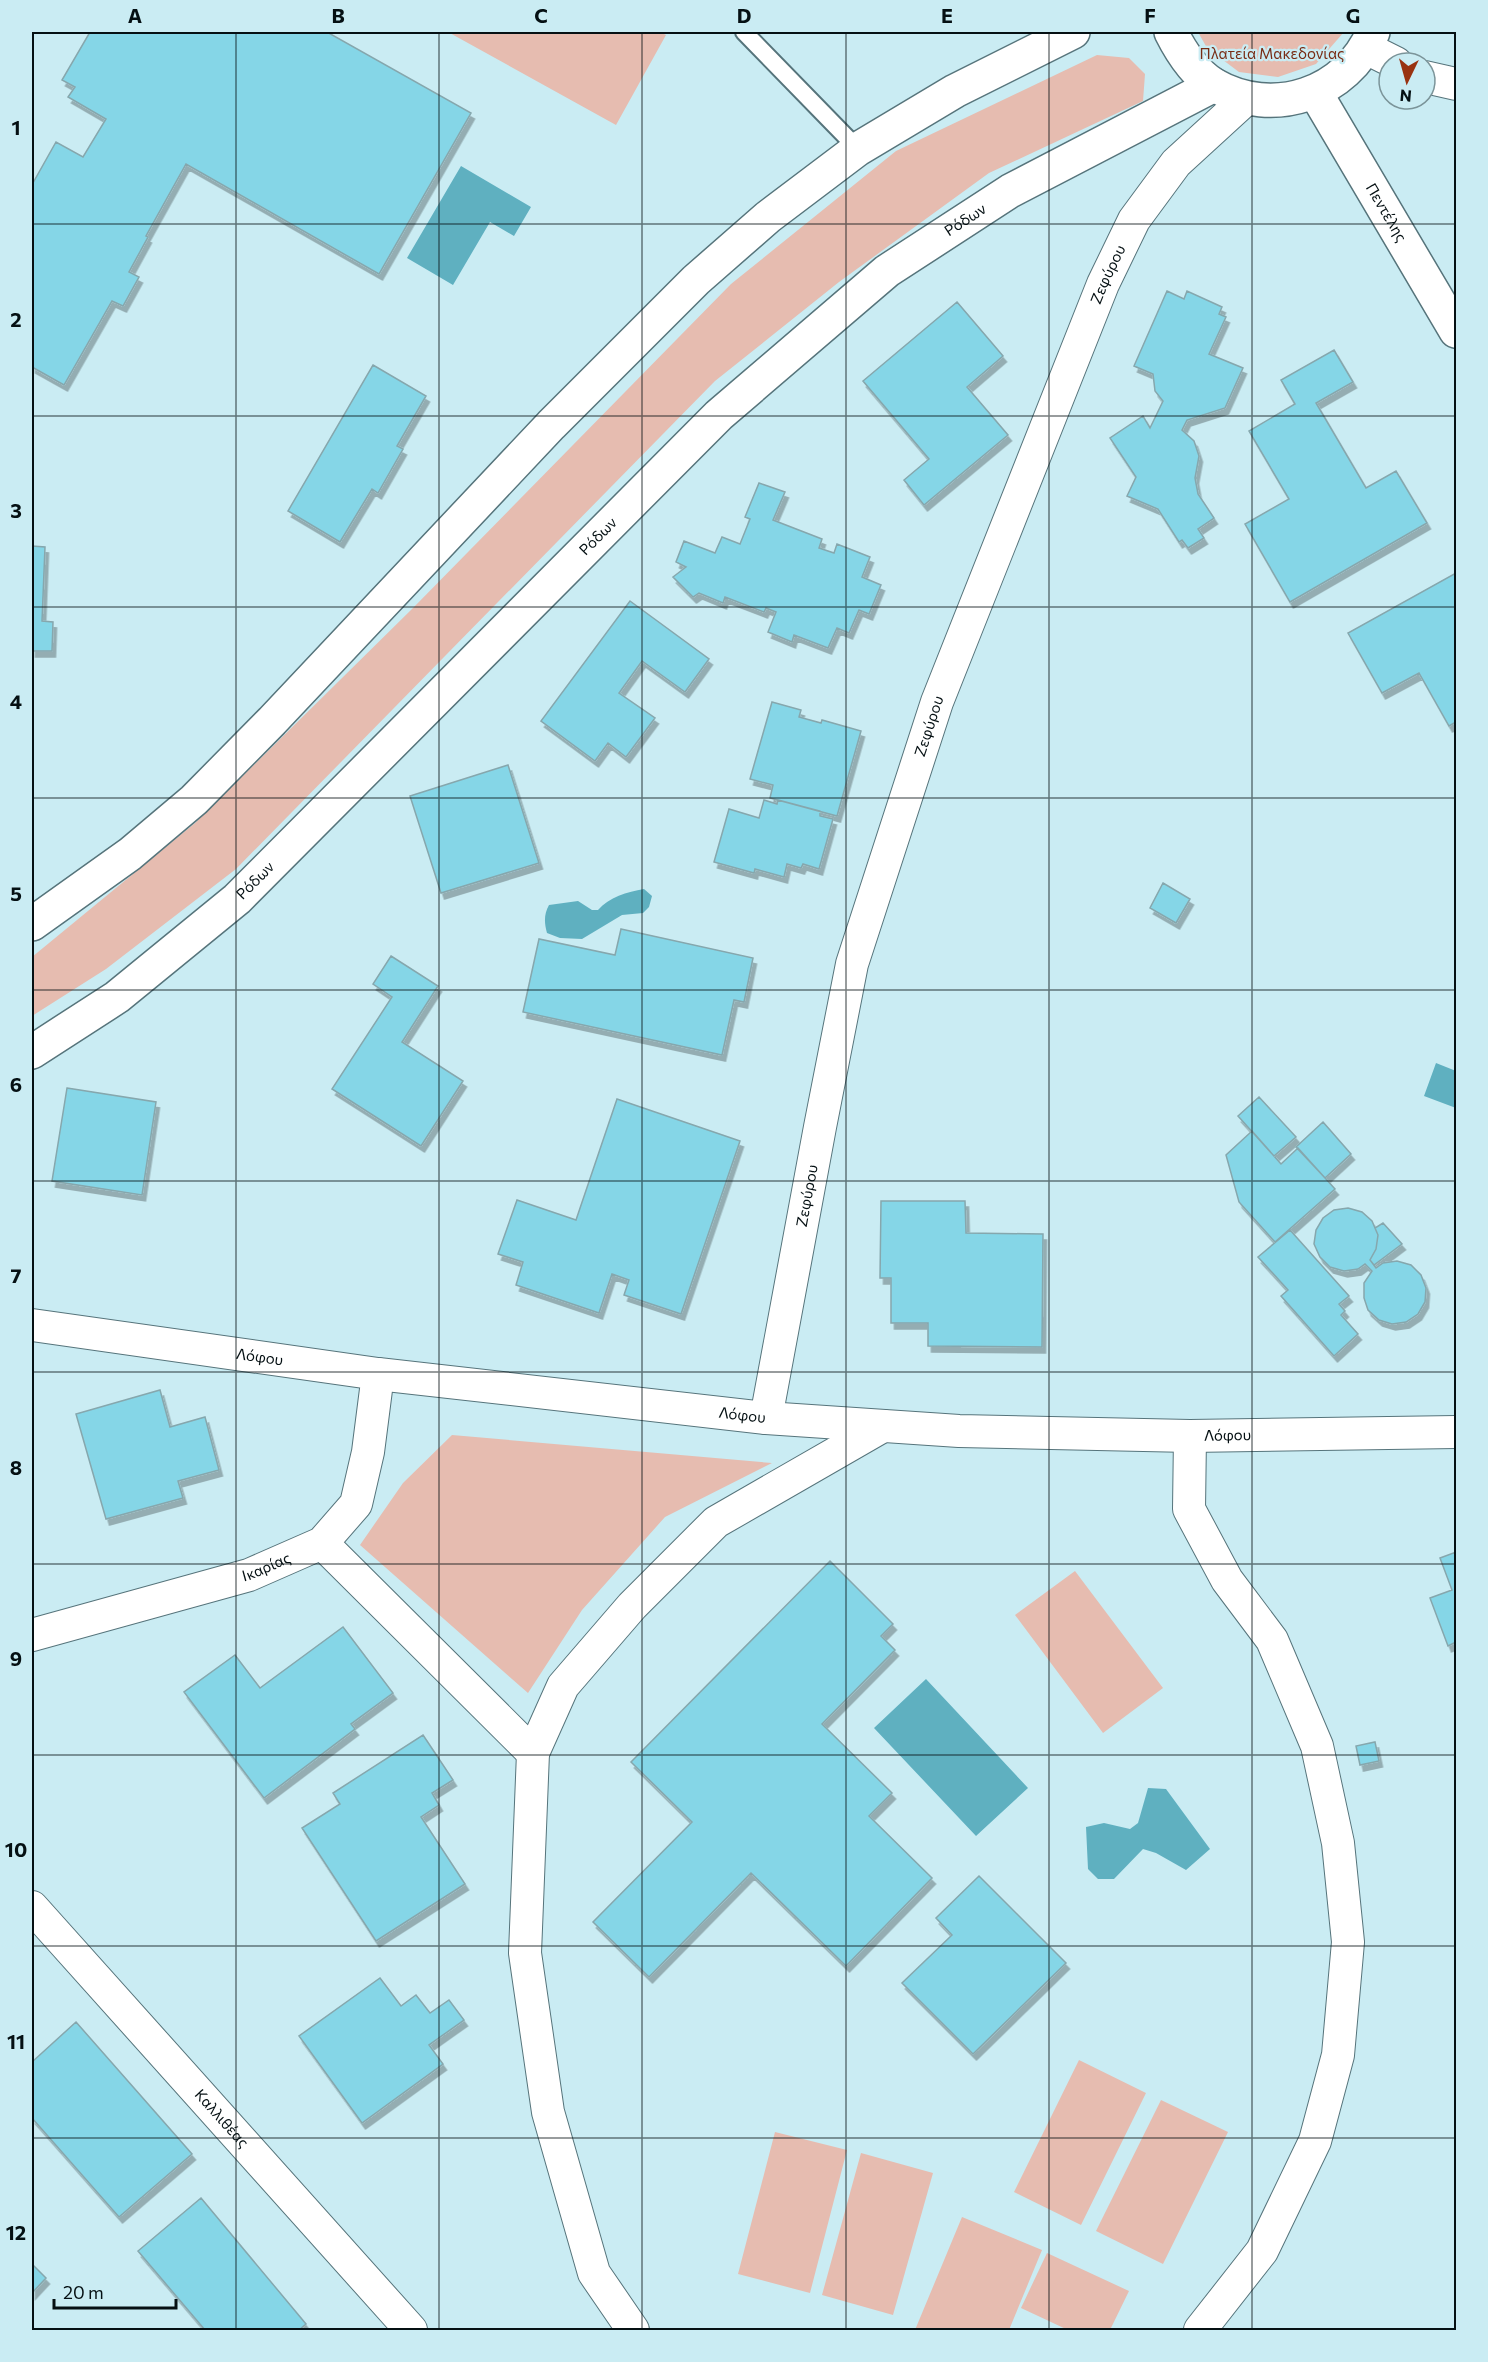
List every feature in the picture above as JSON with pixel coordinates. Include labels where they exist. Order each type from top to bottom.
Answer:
[{"type":"street","points":[[32,924],[130,854],[194,800],[272,721],[551,425],[696,280],[768,217],[858,149],[955,91],[1072,32]]},
{"type":"street","points":[[1171,32],[1180,51],[1195,69],[1214,85],[1247,98],[1281,100],[1315,92],[1344,74],[1369,40],[1382,51]]},
{"type":"street","points":[[1437,80],[1456,84]]},
{"type":"street","name":"Ρόδων","points":[[32,1052],[117,997],[237,898],[719,415],[887,271],[1010,191],[1214,85]]},
{"type":"street","name":"Πεντέλης","points":[[1315,92],[1456,332]]},
{"type":"street","name":"Ζεφύρου","points":[[766,1418],[817,1138],[852,964],[937,702],[1103,284],[1134,220],[1176,163],[1247,98]]},
{"type":"street","name":"Λόφου","points":[[32,1325],[378,1374],[766,1418],[958,1431],[1190,1436],[1456,1432]]},
{"type":"street","name":"Ικαρίας","points":[[32,1635],[249,1575],[322,1543],[356,1504],[368,1452],[378,1374]]},
{"type":"street","points":[[633,2331],[594,2273],[548,2112],[525,1953],[533,1753],[564,1686],[632,1606],[716,1522],[883,1426]]},
{"type":"street","points":[[1190,1436],[1189,1509],[1227,1580],[1272,1640],[1317,1746],[1338,1843],[1348,1942],[1338,2055],[1315,2141],[1262,2251],[1200,2331]]},
{"type":"street","points":[[322,1543],[533,1753]]},
{"type":"street","name":"Καλλιθέας","points":[[32,1907],[411,2331]]},
{"type":"lane","points":[[744,32],[858,149]]},
{"type":"green space","points":[[448,32],[660,32],[666,35],[616,125]]},
{"type":"green space","name":"Πλατεία Μακεδονίας","points":[[1198,32],[1344,32],[1316,64],[1278,77],[1239,72],[1207,48]]},
{"type":"green space","points":[[1097,55],[1129,58],[1145,74],[1143,101],[989,173],[839,282],[715,381],[236,869],[106,969],[32,1016],[32,957],[195,823],[413,608],[731,284],[896,151]]},
{"type":"green space","points":[[452,1435],[772,1463],[665,1517],[582,1610],[528,1693],[360,1545],[403,1483]]},
{"type":"green space","points":[[1075,1571],[1163,1688],[1103,1733],[1015,1615]]},
{"type":"green space","points":[[1079,2060],[1146,2093],[1081,2225],[1014,2192]]},
{"type":"green space","points":[[1161,2100],[1228,2132],[1163,2264],[1096,2231]]},
{"type":"green space","points":[[775,2132],[847,2150],[810,2293],[738,2274]]},
{"type":"green space","points":[[861,2153],[933,2173],[893,2315],[822,2295]]},
{"type":"green space","points":[[962,2217],[1042,2250],[1009,2330],[915,2330]]},
{"type":"green space","points":[[1047,2253],[1129,2291],[1110,2330],[1068,2330],[1021,2308]]},
{"type":"water","points":[[461,166],[531,207],[514,236],[490,222],[453,285],[407,258]]},
{"type":"water","points":[[644,889],[652,896],[649,907],[643,913],[622,915],[582,939],[560,938],[547,933],[545,918],[549,905],[578,901],[592,910],[598,910],[619,896]]},
{"type":"water","points":[[1436,1063],[1456,1071],[1456,1108],[1424,1096]]},
{"type":"water","points":[[926,1679],[1028,1788],[976,1836],[874,1728]]},
{"type":"water","points":[[1148,1788],[1166,1789],[1210,1849],[1186,1870],[1156,1853],[1143,1849],[1114,1879],[1098,1879],[1088,1869],[1086,1827],[1104,1823],[1130,1829],[1138,1823]]},
{"type":"building","points":[[90,32],[327,32],[471,113],[379,274],[186,164],[129,272],[139,277],[123,306],[112,301],[64,385],[32,367],[32,179],[34,181],[56,142],[83,157],[106,119],[68,97],[75,87],[62,80]]},
{"type":"building","points":[[1167,291],[1184,299],[1187,291],[1222,307],[1219,314],[1226,317],[1209,354],[1243,368],[1225,408],[1187,420],[1182,430],[1194,441],[1199,456],[1195,478],[1198,494],[1214,518],[1198,529],[1204,538],[1188,548],[1182,540],[1179,542],[1158,509],[1127,496],[1136,477],[1110,438],[1143,416],[1150,428],[1163,401],[1155,391],[1153,374],[1134,366]]},
{"type":"building","points":[[957,302],[1003,356],[967,387],[1008,435],[924,505],[904,480],[929,459],[863,381]]},
{"type":"building","points":[[1334,350],[1353,382],[1316,403],[1366,488],[1396,471],[1427,523],[1290,602],[1245,524],[1289,499],[1249,431],[1295,404],[1281,380]]},
{"type":"building","points":[[373,365],[426,396],[397,446],[403,449],[378,493],[372,489],[340,542],[288,511]]},
{"type":"building","points":[[759,483],[785,492],[773,520],[822,539],[819,548],[834,553],[837,544],[870,557],[862,577],[881,585],[869,614],[859,610],[849,633],[837,628],[828,648],[794,635],[792,642],[768,632],[776,612],[766,608],[764,612],[725,597],[723,603],[699,593],[693,597],[673,577],[686,567],[676,562],[684,541],[715,553],[722,537],[740,544],[750,519],[745,517]]},
{"type":"building","points":[[32,546],[45,547],[42,621],[53,622],[52,651],[32,651]]},
{"type":"building","points":[[1456,573],[1456,722],[1449,726],[1419,673],[1382,693],[1348,633]]},
{"type":"building","points":[[630,601],[709,659],[685,692],[642,661],[619,693],[655,718],[626,757],[608,743],[595,761],[541,721]]},
{"type":"building","points":[[772,702],[801,710],[799,717],[821,723],[822,720],[861,731],[837,816],[770,798],[773,785],[750,779]]},
{"type":"building","points":[[508,765],[539,863],[441,893],[410,796]]},
{"type":"building","points":[[764,800],[777,804],[778,800],[820,811],[820,816],[833,819],[819,869],[803,864],[801,868],[787,864],[784,877],[755,869],[754,873],[714,862],[729,809],[759,818]]},
{"type":"building","points":[[1163,883],[1190,899],[1176,923],[1150,908]]},
{"type":"building","points":[[621,929],[753,958],[744,1002],[734,1000],[722,1055],[523,1012],[539,939],[615,955]]},
{"type":"building","points":[[391,956],[438,986],[402,1042],[463,1081],[421,1146],[332,1089],[392,997],[373,984]]},
{"type":"building","points":[[67,1088],[156,1102],[142,1195],[52,1181]]},
{"type":"building","points":[[1259,1097],[1296,1137],[1274,1156],[1238,1116]]},
{"type":"building","points":[[617,1099],[740,1141],[681,1314],[624,1295],[629,1280],[612,1274],[599,1313],[516,1285],[523,1262],[498,1254],[517,1200],[576,1220]]},
{"type":"building","points":[[1323,1122],[1351,1154],[1325,1178],[1296,1147]]},
{"type":"building","points":[[1252,1131],[1281,1164],[1298,1148],[1335,1189],[1275,1242],[1239,1202],[1226,1155]]},
{"type":"building","points":[[881,1201],[965,1201],[966,1233],[1043,1234],[1042,1347],[928,1346],[928,1323],[891,1323],[891,1278],[880,1278]]},
{"type":"building","points":[[1348,1208],[1362,1212],[1372,1221],[1378,1235],[1376,1249],[1370,1260],[1376,1268],[1383,1263],[1397,1261],[1411,1265],[1421,1275],[1426,1288],[1425,1302],[1418,1314],[1406,1322],[1392,1324],[1379,1320],[1368,1310],[1364,1298],[1364,1283],[1372,1271],[1365,1264],[1358,1269],[1344,1271],[1330,1267],[1320,1257],[1314,1244],[1316,1230],[1323,1218],[1334,1210]]},
{"type":"building","points":[[1383,1223],[1402,1244],[1374,1265],[1370,1260],[1376,1249],[1378,1235],[1375,1228]]},
{"type":"building","points":[[1290,1230],[1349,1296],[1339,1304],[1345,1311],[1341,1315],[1358,1334],[1334,1356],[1281,1296],[1288,1290],[1258,1257]]},
{"type":"building","points":[[160,1390],[170,1427],[205,1417],[219,1470],[178,1481],[183,1498],[106,1519],[76,1414]]},
{"type":"building","points":[[1456,1552],[1456,1642],[1448,1646],[1430,1598],[1452,1590],[1440,1558]]},
{"type":"building","points":[[830,1561],[893,1624],[881,1636],[895,1650],[822,1724],[892,1793],[869,1816],[932,1878],[846,1966],[751,1873],[649,1977],[593,1922],[692,1822],[631,1762]]},
{"type":"building","points":[[343,1627],[393,1693],[351,1724],[355,1729],[264,1798],[184,1692],[235,1655],[260,1688]]},
{"type":"building","points":[[423,1735],[453,1780],[432,1793],[439,1805],[421,1817],[465,1884],[376,1941],[302,1828],[340,1804],[333,1793]]},
{"type":"building","points":[[1375,1742],[1379,1761],[1360,1765],[1356,1746]]},
{"type":"building","points":[[979,1876],[1066,1963],[973,2054],[902,1983],[952,1935],[936,1918]]},
{"type":"building","points":[[380,1978],[401,2006],[416,1995],[430,2013],[449,2000],[464,2020],[429,2045],[443,2064],[362,2123],[299,2036]]},
{"type":"building","points":[[76,2022],[192,2154],[119,2217],[32,2118],[32,2062]]},
{"type":"building","points":[[201,2198],[306,2324],[299,2330],[205,2330],[138,2251]]},
{"type":"building","points":[[32,2264],[46,2278],[32,2293]]}]
